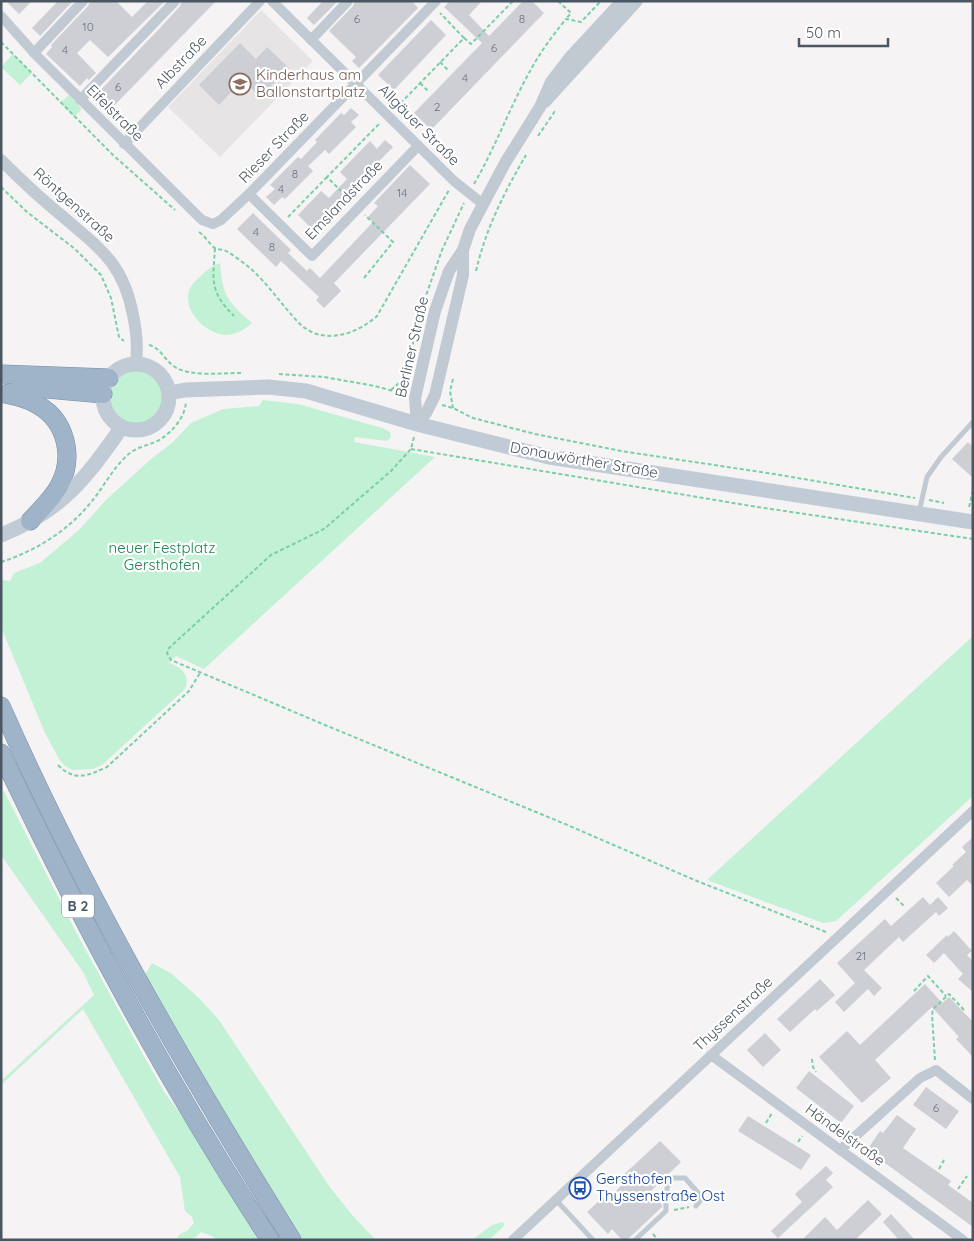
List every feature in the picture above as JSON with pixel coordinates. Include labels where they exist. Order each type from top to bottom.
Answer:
[{"type":"highway","points":[[1,374],[106,386]]},
{"type":"highway","points":[[3,394],[36,388],[106,386]]},
{"type":"highway","points":[[3,394],[31,401],[48,412],[60,427],[67,443],[67,466],[60,486],[30,521]]},
{"type":"highway","name":"B 2","points":[[1,706],[99,908],[153,1008],[292,1240]]},
{"type":"highway","name":"B 2","points":[[1,753],[88,928],[138,1019],[204,1133],[270,1240]]},
{"type":"highway","points":[[1,769],[20,792]]},
{"type":"main road","points":[[136,364],[150,367],[160,374],[169,393],[166,412],[155,425],[138,430],[122,427],[112,420],[106,411],[106,386],[122,367],[136,364]]},
{"type":"main road","name":"Donauwörther Straße","points":[[169,393],[185,390],[268,387],[306,391],[417,424],[549,457],[973,522]]},
{"type":"main road","points":[[1,535],[30,521],[69,494],[95,465],[122,427]]},
{"type":"street","points":[[34,53],[83,1]]},
{"type":"street","points":[[80,100],[175,1]]},
{"type":"street","name":"Albstraße","points":[[124,144],[260,1]]},
{"type":"street","name":"Allgäuer Straße","points":[[272,1],[418,146],[468,194],[482,204]]},
{"type":"street","points":[[311,40],[348,1]]},
{"type":"street","name":"Berliner Straße","points":[[417,424],[415,398],[430,330],[449,270],[463,250],[470,229],[482,204],[504,163],[540,107],[551,82],[571,56],[622,1]]},
{"type":"street","name":"Berliner Straße","points":[[540,107],[637,1]]},
{"type":"street","name":"Rieser Straße","points":[[213,224],[221,220],[249,194],[434,3]]},
{"type":"street","name":"Eifelstraße","points":[[1,16],[34,53],[124,144],[202,220],[213,224]]},
{"type":"street","name":"Emslandstraße","points":[[249,194],[312,256],[418,146]]},
{"type":"street","name":"Röntgenstraße","points":[[1,160],[49,205],[97,245],[116,268],[127,288],[138,343],[136,364]]},
{"type":"street","name":"Berliner Straße","points":[[417,424],[436,395],[463,275],[463,250]]},
{"type":"street","name":"Thyssenstraße","points":[[513,1240],[973,811]]},
{"type":"street","name":"Händelstraße","points":[[711,1055],[963,1240]]},
{"type":"street","points":[[840,1150],[920,1078],[936,1070],[973,1099]]},
{"type":"lane","points":[[918,514],[927,477],[941,457],[973,422]]},
{"type":"lane","points":[[635,1240],[666,1211],[666,1190],[669,1181],[673,1178],[685,1178],[700,1195],[702,1200],[696,1206]]},
{"type":"lane","points":[[556,1200],[593,1240]]},
{"type":"path","points":[[434,3],[471,44],[513,1]]},
{"type":"path","points":[[468,194],[484,167],[529,73],[550,38],[571,13],[558,1]]},
{"type":"path","points":[[566,19],[581,22],[601,1]]},
{"type":"path","points":[[396,108],[464,38]]},
{"type":"path","points":[[440,62],[449,71]]},
{"type":"path","points":[[420,83],[429,92]]},
{"type":"path","points":[[536,139],[555,111]]},
{"type":"path","points":[[280,225],[379,124]]},
{"type":"path","points":[[476,274],[482,247],[500,202],[526,154]]},
{"type":"path","points":[[327,177],[393,242],[364,278]]},
{"type":"path","points":[[1,187],[27,212],[75,249],[101,276],[111,298],[119,337],[122,340],[156,347],[172,365],[185,373],[186,406],[183,415],[173,429],[160,439],[137,448],[129,454],[116,468],[91,502],[68,526],[45,543],[17,557],[1,562]]},
{"type":"path","points":[[214,248],[212,271],[216,295],[234,316]]},
{"type":"path","points":[[454,373],[450,391],[453,408],[473,418],[535,434],[621,451],[774,474],[950,504]]},
{"type":"path","points":[[417,424],[411,449],[391,471],[324,529],[271,555],[169,648],[167,653],[171,660],[697,881],[838,937]]},
{"type":"path","points":[[411,449],[751,506],[973,539]]},
{"type":"path","points":[[973,490],[969,508],[973,508]]},
{"type":"path","points":[[58,765],[65,772],[74,776],[90,774],[107,768],[189,691],[200,673]]},
{"type":"path","points":[[914,991],[928,976],[946,996]]},
{"type":"path","points":[[936,1070],[933,1008],[949,994],[964,1010]]},
{"type":"path","points":[[812,1059],[816,1072]]},
{"type":"path","points":[[939,1169],[944,1160]]},
{"type":"path","points":[[958,1188],[967,1176]]},
{"type":"path","points":[[666,1211],[696,1206]]},
{"type":"shaded area","name":"Kinderhaus am Ballonstartplatz","points":[[261,10],[313,61],[220,157],[168,107]]},
{"type":"green space","points":[[13,54],[32,73],[20,85],[1,67]]},
{"type":"green space","points":[[69,95],[82,109],[74,117],[60,103]]},
{"type":"green space","points":[[220,263],[223,284],[228,298],[252,323],[234,334],[219,334],[205,327],[193,314],[188,299],[189,291],[194,283],[214,265]]},
{"type":"green space","points":[[131,370],[141,370],[151,374],[159,382],[163,397],[159,412],[151,420],[141,424],[131,424],[121,420],[113,412],[109,402],[109,392],[113,382],[121,374]]},
{"type":"green space","name":"neuer Festplatz Gersthofen","points":[[263,400],[298,404],[390,432],[391,437],[387,441],[355,437],[354,442],[435,457],[204,669],[176,656],[169,663],[184,672],[187,680],[185,689],[102,765],[93,769],[73,770],[65,766],[59,759],[45,733],[1,627],[1,580],[10,581],[14,573],[40,563],[79,530],[106,500],[151,459],[172,443],[191,423],[223,409],[259,406]]},
{"type":"green space","points":[[973,636],[973,796],[836,921],[823,923],[707,880]]},
{"type":"green space","points":[[4,791],[77,934],[146,1060],[165,1093],[193,1131],[258,1240],[215,1240],[214,1237],[201,1232],[192,1240],[176,1240],[180,1234],[187,1231],[194,1223],[192,1217],[185,1211],[180,1177],[83,1009],[1,1085],[1,1081],[94,995],[83,972],[1,855],[1,794]]},
{"type":"green space","points":[[152,963],[172,974],[200,999],[219,1020],[329,1186],[352,1215],[376,1240],[302,1240],[218,1102],[145,975]]},
{"type":"green space","points":[[503,1222],[504,1226],[489,1240],[472,1240],[492,1225]]},
{"type":"building","points":[[6,1],[32,1],[19,14]]},
{"type":"building","points":[[58,1],[73,1],[40,36],[32,28]]},
{"type":"building","points":[[90,1],[116,1],[132,17],[148,1],[165,1],[108,57],[90,40],[77,53],[96,73],[89,80],[87,78],[80,86],[46,54],[52,47],[51,45],[88,6]]},
{"type":"building","points":[[182,1],[216,1],[107,113],[92,99],[160,28],[180,6]]},
{"type":"building","points":[[323,1],[338,1],[314,25],[307,18]]},
{"type":"building","points":[[355,1],[412,1],[418,8],[359,68],[352,61],[356,57],[329,31],[353,6]]},
{"type":"building","points":[[450,1],[482,1],[469,15],[489,36],[523,1],[532,1],[544,13],[431,130],[414,113],[482,43],[444,7]]},
{"type":"building","points":[[431,20],[446,35],[394,90],[378,75]]},
{"type":"building","points":[[240,43],[256,59],[267,47],[289,68],[260,97],[243,80],[219,105],[199,85]]},
{"type":"building","points":[[351,108],[359,115],[351,122],[356,127],[329,154],[325,150],[308,166],[313,171],[285,199],[282,197],[274,205],[266,197],[275,189],[270,185],[298,157],[301,159],[317,142],[315,140],[341,113],[344,115]]},
{"type":"building","points":[[385,140],[393,147],[312,229],[298,215],[321,191],[329,198],[347,179],[340,172],[370,141],[377,149]]},
{"type":"building","points":[[410,165],[430,184],[334,283],[341,291],[324,308],[316,300],[319,297],[281,261],[276,267],[237,229],[253,213],[291,250],[288,253],[307,271],[310,268],[320,278],[373,222],[368,217],[378,206],[374,203]]},
{"type":"building","points":[[968,442],[973,447],[973,478],[952,459]]},
{"type":"building","points":[[973,837],[973,886],[967,880],[949,897],[936,883],[966,852],[962,847]]},
{"type":"building","points":[[923,897],[930,905],[938,897],[948,908],[939,916],[936,912],[903,942],[899,937],[864,970],[882,988],[874,996],[868,989],[844,1012],[835,1002],[855,983],[837,963],[885,919],[891,926]]},
{"type":"building","points":[[954,931],[972,951],[967,955],[973,961],[973,992],[958,979],[963,974],[944,953],[934,963],[926,955],[947,935],[948,937]]},
{"type":"building","points":[[820,979],[835,995],[817,1011],[815,1009],[790,1032],[777,1019]]},
{"type":"building","points":[[925,984],[942,1003],[949,997],[973,1022],[973,1057],[956,1039],[959,1037],[932,1007],[875,1060],[891,1078],[862,1103],[819,1057],[847,1031],[860,1045]]},
{"type":"building","points":[[765,1033],[781,1050],[763,1067],[747,1050]]},
{"type":"building","points":[[809,1071],[854,1106],[841,1123],[796,1088]]},
{"type":"building","points":[[926,1087],[959,1111],[946,1129],[913,1105]]},
{"type":"building","points":[[897,1115],[916,1129],[903,1148],[951,1181],[948,1185],[973,1203],[973,1227],[867,1150],[880,1131],[883,1133]]},
{"type":"building","points":[[748,1116],[811,1155],[801,1170],[738,1131]]},
{"type":"building","points":[[660,1141],[681,1162],[650,1192],[662,1207],[627,1240],[622,1240],[612,1229],[608,1234],[587,1212],[603,1197],[606,1201],[622,1185],[617,1181]]},
{"type":"building","points":[[826,1166],[833,1173],[826,1180],[833,1187],[778,1238],[771,1231],[802,1202],[795,1194]]},
{"type":"building","points":[[868,1200],[882,1214],[855,1240],[802,1240],[825,1217],[837,1230]]},
{"type":"building","points":[[891,1214],[915,1240],[899,1240],[883,1222]]},
{"type":"place","name":"Kinderhaus am Ballonstartplatz","points":[[240,84]]},
{"type":"place","name":"Gersthofen Thyssenstraße Ost","points":[[580,1188]]}]
